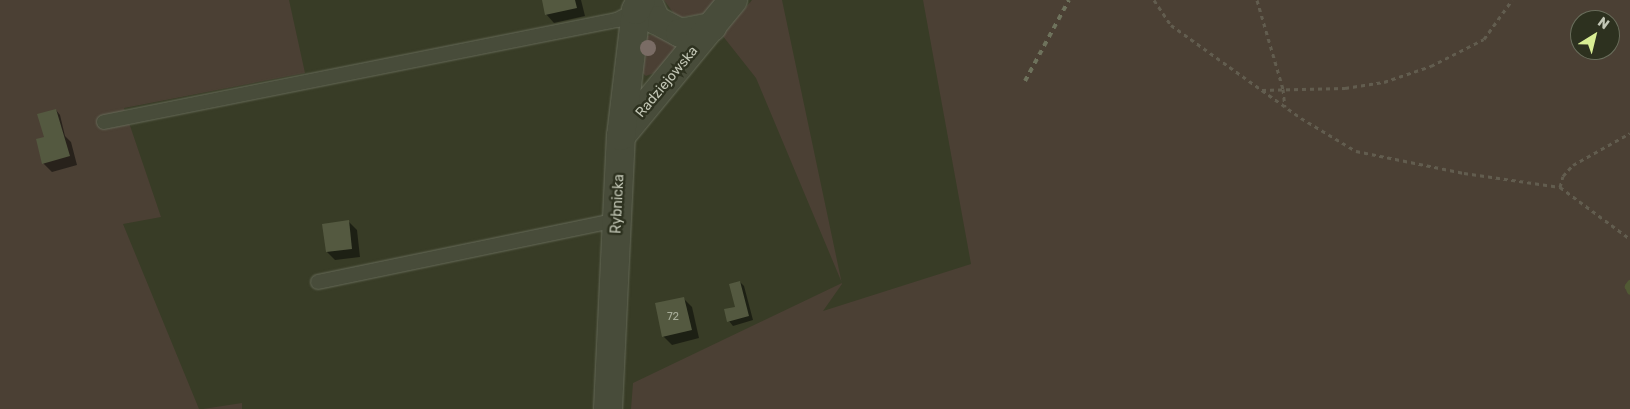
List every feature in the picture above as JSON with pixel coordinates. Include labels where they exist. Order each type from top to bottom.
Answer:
[{"type":"street","name":"Radziejowska","points":[[621,136],[733,0]]},
{"type":"street","name":"Radziejowska","points":[[642,3],[656,20],[680,33],[712,27]]},
{"type":"street","name":"Rybnicka","points":[[608,409],[621,136],[642,3]]},
{"type":"lane","points":[[104,122],[617,20],[642,3]]},
{"type":"lane","points":[[318,282],[617,220]]},
{"type":"path","points":[[1154,0],[1171,25],[1285,107],[1356,151],[1464,173],[1560,188],[1630,239]]},
{"type":"path","points":[[1257,0],[1283,90],[1285,107]]},
{"type":"path","points":[[1262,90],[1345,88],[1384,82],[1431,66],[1484,39],[1512,0]]},
{"type":"path","points":[[1560,188],[1563,176],[1573,165],[1630,133]]},
{"type":"shaded area","points":[[0,0],[289,0],[305,73],[124,108],[161,217],[123,224],[199,409],[0,409]]},
{"type":"shaded area","points":[[664,0],[718,0],[708,13],[677,18]]},
{"type":"shaded area","points":[[752,0],[782,0],[842,282],[756,78],[722,35]]},
{"type":"shaded area","points":[[923,0],[1630,0],[1630,409],[631,409],[633,383],[842,283],[823,311],[971,264]]},
{"type":"shaded area","points":[[652,35],[679,44],[678,49],[657,72],[646,76],[638,69],[644,36]]},
{"type":"shaded area","points":[[242,403],[242,409],[203,409]]},
{"type":"building","points":[[542,0],[575,0],[577,8],[545,15]]},
{"type":"building","points":[[56,109],[70,156],[42,164],[36,139],[44,137],[37,114]]},
{"type":"building","points":[[349,220],[352,249],[326,252],[322,224]]},
{"type":"building","points":[[740,281],[749,316],[727,322],[724,309],[735,307],[729,284]]},
{"type":"building","points":[[684,297],[692,330],[662,337],[655,303]]},
{"type":"waterway","points":[[1630,283],[1628,286],[1630,291]]},
{"type":"railway","points":[[1025,81],[1069,0]]}]
